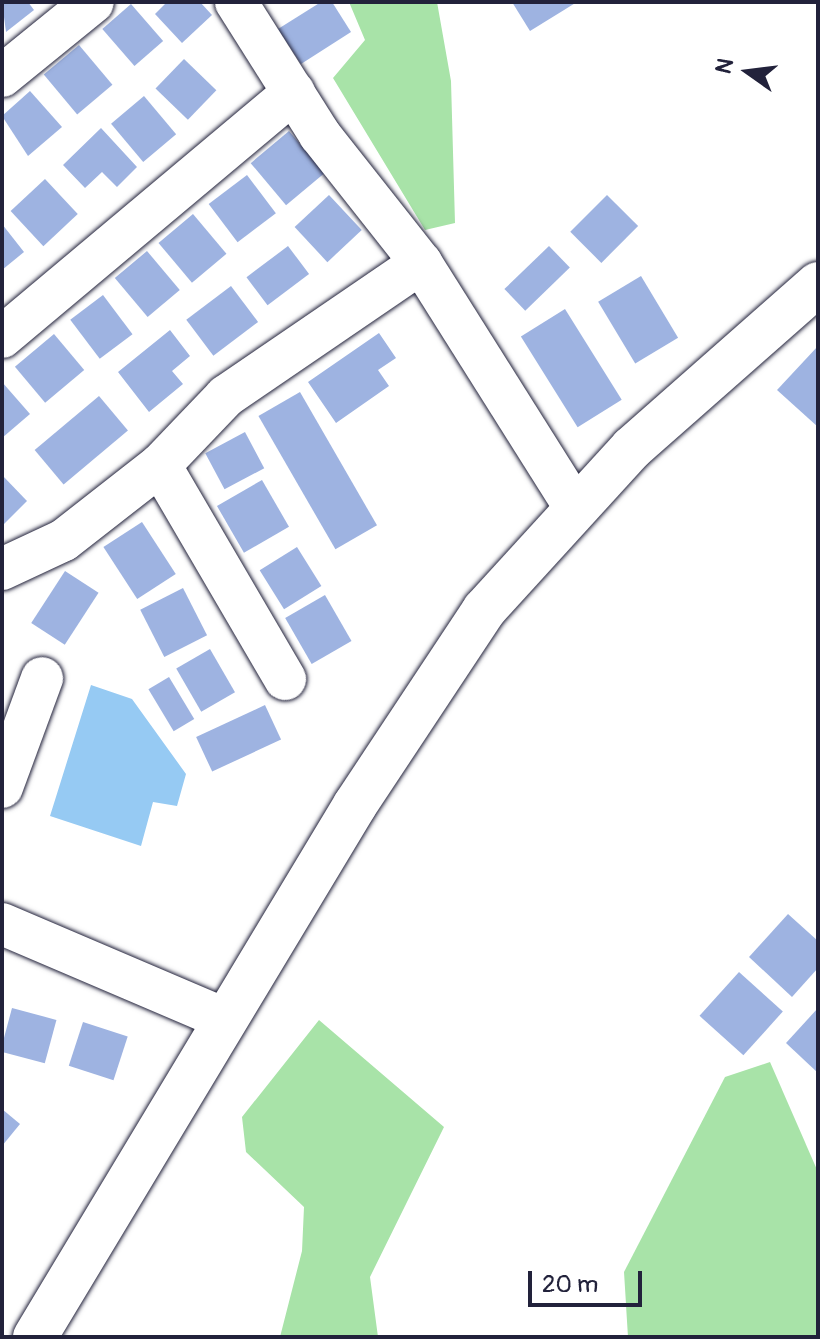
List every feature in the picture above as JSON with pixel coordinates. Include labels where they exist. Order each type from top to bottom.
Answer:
[{"type":"street","points":[[2,76],[93,2]]},
{"type":"street","points":[[236,2],[294,92],[421,263],[574,506]]},
{"type":"street","points":[[2,337],[294,92]]},
{"type":"street","points":[[2,569],[64,540],[160,465],[226,396],[421,263]]},
{"type":"street","points":[[35,1337],[225,1019],[484,610],[574,506],[816,291]]},
{"type":"street","points":[[160,465],[285,679]]},
{"type":"street","points":[[2,787],[42,678]]},
{"type":"street","points":[[2,924],[225,1019]]},
{"type":"green space","points":[[349,2],[437,2],[451,81],[455,223],[425,230],[333,78],[365,40]]},
{"type":"green space","points":[[319,1020],[444,1127],[370,1277],[378,1337],[280,1337],[302,1251],[304,1207],[246,1152],[242,1117]]},
{"type":"green space","points":[[770,1062],[818,1172],[818,1337],[628,1337],[624,1272],[725,1077]]},
{"type":"water","points":[[91,685],[132,699],[186,774],[177,806],[153,802],[141,846],[50,816]]},
{"type":"building","points":[[2,2],[28,2],[34,10],[6,32]]},
{"type":"building","points":[[167,2],[200,2],[212,15],[182,43],[155,14]]},
{"type":"building","points":[[321,2],[332,2],[351,32],[301,64],[278,29]]},
{"type":"building","points":[[512,2],[577,2],[530,31]]},
{"type":"building","points":[[131,4],[163,41],[134,66],[102,29]]},
{"type":"building","points":[[79,45],[112,85],[77,114],[44,75]]},
{"type":"building","points":[[184,59],[216,90],[188,120],[156,88]]},
{"type":"building","points":[[30,91],[62,127],[28,156],[2,116]]},
{"type":"building","points":[[144,96],[176,134],[143,162],[111,124]]},
{"type":"building","points":[[101,128],[137,167],[117,187],[102,172],[85,188],[63,165]]},
{"type":"building","points":[[289,131],[324,173],[286,205],[251,163]]},
{"type":"building","points":[[247,175],[276,213],[238,242],[209,204]]},
{"type":"building","points":[[45,179],[78,214],[43,246],[11,211]]},
{"type":"building","points":[[329,195],[362,230],[327,262],[295,227]]},
{"type":"building","points":[[607,195],[638,226],[601,263],[570,232]]},
{"type":"building","points":[[193,214],[226,254],[192,283],[159,243]]},
{"type":"building","points":[[2,224],[24,252],[2,270]]},
{"type":"building","points":[[288,246],[309,274],[268,305],[246,277]]},
{"type":"building","points":[[549,246],[570,268],[525,311],[504,289]]},
{"type":"building","points":[[147,251],[180,290],[148,317],[115,278]]},
{"type":"building","points":[[641,276],[678,338],[635,363],[598,302]]},
{"type":"building","points":[[231,286],[258,322],[213,356],[186,320]]},
{"type":"building","points":[[103,295],[132,334],[100,359],[70,320]]},
{"type":"building","points":[[565,309],[622,400],[578,427],[521,337]]},
{"type":"building","points":[[170,330],[190,356],[172,371],[183,384],[149,412],[118,372]]},
{"type":"building","points":[[379,333],[396,358],[378,370],[389,386],[336,423],[308,382]]},
{"type":"building","points":[[54,334],[84,370],[45,403],[15,367]]},
{"type":"building","points":[[818,346],[818,427],[777,390]]},
{"type":"building","points":[[2,382],[30,414],[2,438]]},
{"type":"building","points":[[300,392],[377,525],[335,549],[258,416]]},
{"type":"building","points":[[99,396],[128,430],[64,484],[35,450]]},
{"type":"building","points":[[245,432],[264,468],[225,489],[205,453]]},
{"type":"building","points":[[2,475],[27,501],[2,526]]},
{"type":"building","points":[[262,480],[289,527],[244,553],[217,506]]},
{"type":"building","points":[[142,522],[176,574],[137,599],[103,547]]},
{"type":"building","points":[[297,547],[321,586],[284,609],[260,570]]},
{"type":"building","points":[[65,571],[99,593],[65,645],[31,623]]},
{"type":"building","points":[[183,588],[207,635],[164,657],[140,610]]},
{"type":"building","points":[[325,595],[352,641],[312,664],[285,618]]},
{"type":"building","points":[[210,649],[235,692],[201,712],[176,668]]},
{"type":"building","points":[[169,677],[194,719],[174,731],[148,689]]},
{"type":"building","points":[[265,705],[281,739],[212,772],[196,737]]},
{"type":"building","points":[[788,914],[818,941],[818,968],[792,997],[749,957]]},
{"type":"building","points":[[739,972],[783,1011],[743,1055],[700,1016]]},
{"type":"building","points":[[12,1008],[56,1020],[45,1063],[2,1052]]},
{"type":"building","points":[[818,1008],[818,1073],[786,1043]]},
{"type":"building","points":[[83,1022],[128,1037],[113,1080],[69,1066]]},
{"type":"building","points":[[2,1109],[20,1124],[2,1146]]}]
